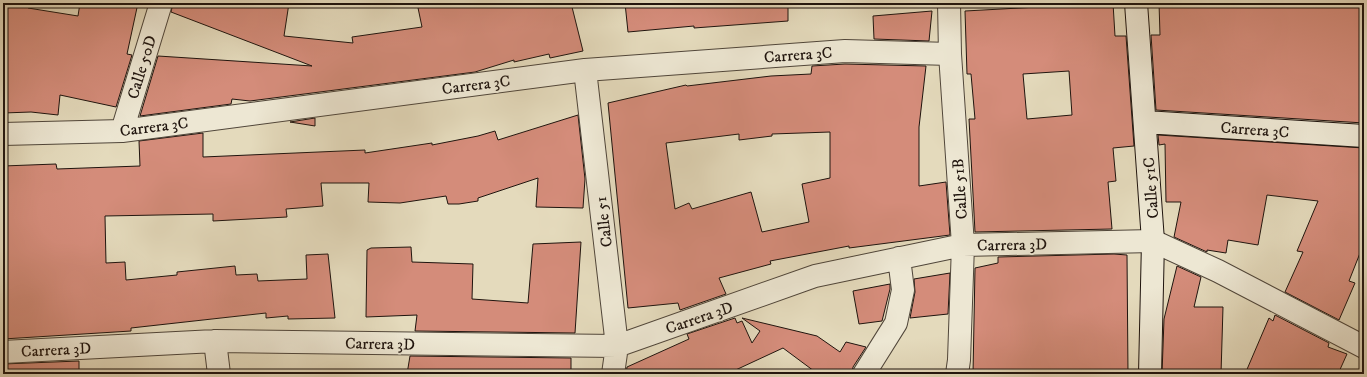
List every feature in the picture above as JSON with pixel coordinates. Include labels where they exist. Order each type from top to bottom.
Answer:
[{"type":"street","name":"Calle 50D","points":[[122,131],[161,3]]},
{"type":"street","name":"Calle 51B","points":[[949,3],[950,54],[963,245],[959,360],[957,374]]},
{"type":"street","name":"Calle 51C","points":[[1136,3],[1154,240],[1150,374]]},
{"type":"street","name":"Carrera 3C","points":[[3,134],[122,131],[585,70],[845,51],[950,54]]},
{"type":"street","name":"Calle 51","points":[[585,70],[617,346],[613,374]]},
{"type":"street","name":"Carrera 3C","points":[[1145,122],[1364,136]]},
{"type":"street","name":"Carrera 3D","points":[[3,352],[215,341],[617,346],[815,276],[963,245],[1154,240],[1218,271],[1364,347]]},
{"type":"street","points":[[864,374],[896,323],[903,290],[900,258]]},
{"type":"street","points":[[215,341],[219,374]]},
{"type":"building","points":[[3,3],[28,3],[28,8],[78,16],[80,3],[138,3],[127,54],[132,55],[116,107],[60,95],[58,115],[31,112],[3,113]]},
{"type":"building","points":[[173,3],[289,3],[284,36],[353,43],[352,37],[422,27],[417,3],[571,3],[583,51],[550,58],[549,54],[514,62],[514,60],[475,72],[250,101],[232,99],[231,104],[140,116],[158,56],[312,66],[171,12]]},
{"type":"building","points":[[625,3],[788,3],[788,21],[694,28],[694,26],[628,32]]},
{"type":"building","points":[[1056,3],[1113,3],[1115,36],[1126,36],[1134,146],[1113,148],[1116,181],[1108,182],[1112,229],[975,232],[969,119],[975,119],[971,74],[967,74],[965,11],[1056,6]],"holes":[[[1069,71],[1072,115],[1027,119],[1023,74]]]},
{"type":"building","points":[[1159,3],[1364,3],[1364,123],[1156,110],[1151,35],[1160,35]]},
{"type":"building","points":[[932,11],[929,41],[874,39],[873,16]]},
{"type":"building","points":[[845,64],[926,66],[919,127],[919,186],[946,182],[950,235],[849,248],[849,246],[770,261],[771,264],[719,278],[726,294],[680,310],[678,303],[628,308],[608,103],[686,85],[771,76],[811,74],[812,66]],"holes":[[[830,132],[830,178],[802,184],[809,222],[762,232],[751,192],[692,209],[689,203],[675,209],[666,143],[739,134],[739,140],[772,136],[772,134]]]},
{"type":"building","points":[[578,115],[585,179],[583,208],[536,207],[538,178],[478,198],[478,201],[459,204],[448,204],[446,196],[400,203],[368,202],[369,183],[321,183],[323,206],[286,209],[287,217],[213,221],[213,214],[105,216],[106,263],[125,262],[126,280],[177,275],[177,272],[235,266],[236,275],[257,274],[258,281],[307,279],[306,255],[328,254],[335,318],[288,319],[288,316],[266,318],[266,313],[131,328],[131,331],[3,339],[3,166],[56,164],[57,169],[140,166],[139,141],[203,133],[203,157],[365,150],[365,153],[432,143],[432,145],[495,131],[498,140]]},
{"type":"building","points":[[315,118],[315,126],[290,122]]},
{"type":"building","points":[[1158,135],[1364,148],[1364,243],[1349,281],[1355,283],[1339,320],[1285,292],[1303,252],[1297,251],[1318,201],[1267,195],[1258,245],[1228,240],[1226,253],[1207,250],[1207,252],[1174,237],[1181,202],[1166,202],[1165,144],[1159,145]]},
{"type":"building","points":[[581,242],[575,333],[415,331],[417,315],[366,317],[367,250],[371,248],[411,247],[412,262],[473,264],[472,299],[528,303],[533,244]]},
{"type":"building","points":[[1114,254],[1127,255],[1128,374],[973,374],[975,268],[998,263],[998,257]]},
{"type":"building","points":[[1177,266],[1201,277],[1194,307],[1223,307],[1221,374],[1162,374],[1164,319]]},
{"type":"building","points":[[950,273],[948,314],[910,318],[915,292],[914,279]]},
{"type":"building","points":[[890,284],[882,321],[859,324],[853,291]]},
{"type":"building","points":[[1275,315],[1329,343],[1328,347],[1347,354],[1338,374],[1245,374],[1269,318],[1273,321]]},
{"type":"building","points":[[735,318],[737,323],[742,321],[752,343],[760,331],[742,318],[817,336],[840,352],[846,342],[866,347],[853,367],[852,374],[818,374],[783,348],[727,374],[626,374],[627,367],[689,339],[687,334]]},
{"type":"building","points":[[410,356],[571,358],[571,374],[407,374]]},
{"type":"building","points":[[79,361],[79,374],[3,374],[3,364]]}]
